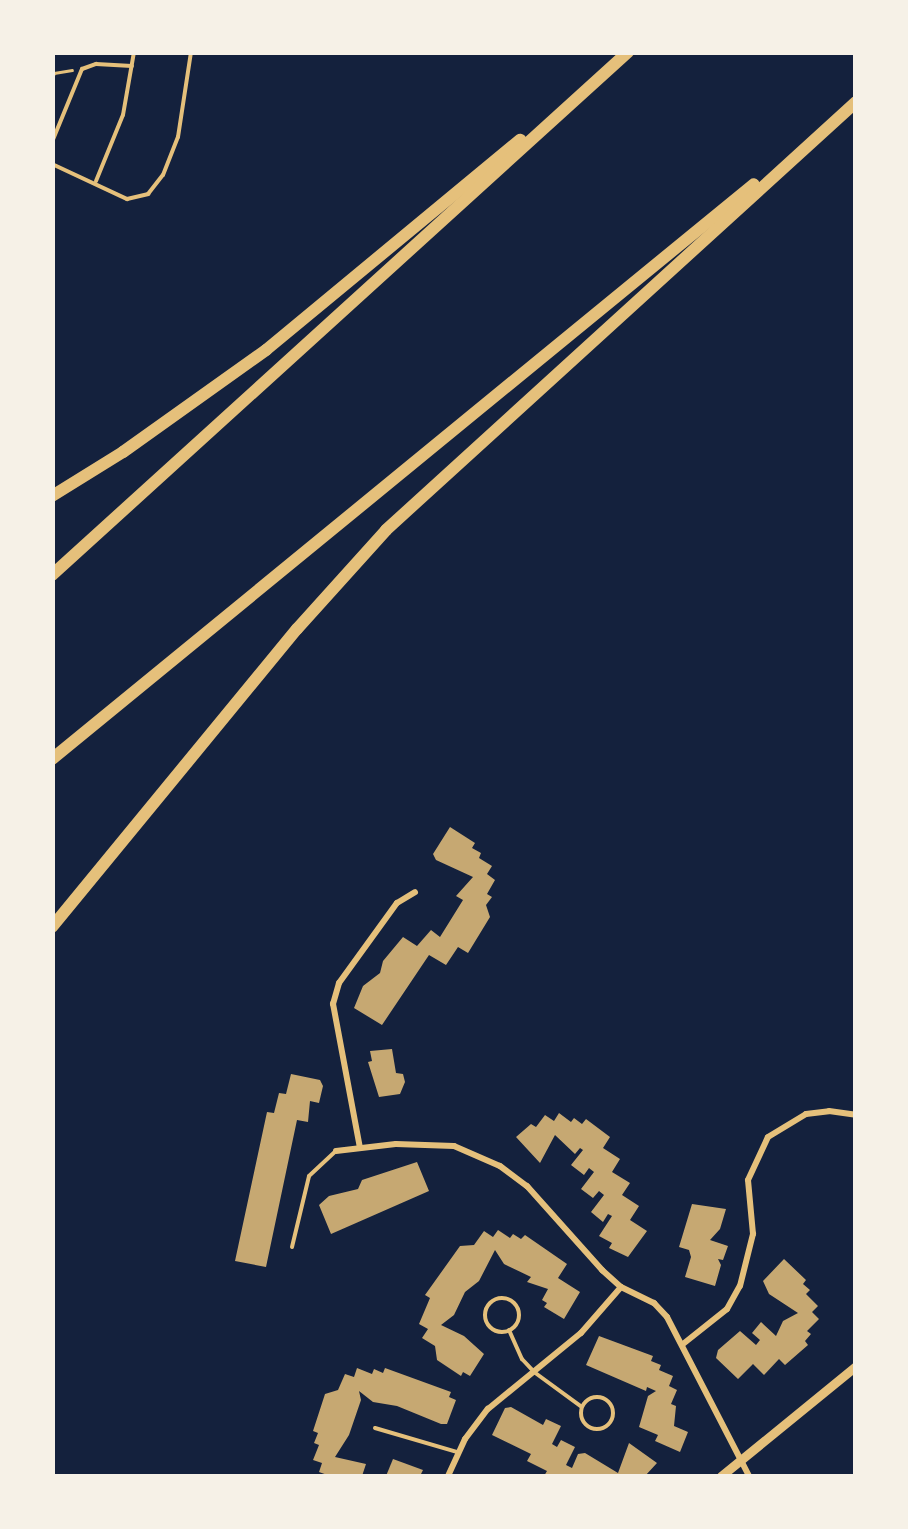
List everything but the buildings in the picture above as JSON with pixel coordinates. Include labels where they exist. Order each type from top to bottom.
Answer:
[{"type":"highway","points":[[52,496],[104,466],[266,350],[627,52]]},
{"type":"highway","points":[[52,575],[627,52]]},
{"type":"highway","points":[[52,759],[856,101]]},
{"type":"highway","points":[[52,927],[284,644],[386,530],[856,101]]},
{"type":"street","points":[[360,1148],[333,1004],[339,983],[397,903],[415,892]]},
{"type":"street","points":[[682,1344],[727,1309],[740,1286],[752,1234],[748,1180],[768,1136],[806,1114],[830,1110],[856,1115]]},
{"type":"street","points":[[336,1151],[430,1143],[488,1159],[548,1206],[587,1256],[621,1287],[654,1303],[682,1344],[738,1462],[749,1476]]},
{"type":"street","points":[[448,1476],[488,1409],[581,1333],[621,1287]]},
{"type":"street","points":[[721,1476],[856,1366]]},
{"type":"lane","points":[[96,183],[120,125],[134,52]]},
{"type":"lane","points":[[52,164],[132,200],[156,186],[182,123],[191,52]]},
{"type":"lane","points":[[52,142],[82,69],[96,64],[133,66]]},
{"type":"lane","points":[[292,1248],[308,1176],[336,1151]]},
{"type":"lane","points":[[496,1298],[513,1301],[519,1310],[518,1322],[509,1330],[494,1330],[486,1322],[486,1310],[496,1298]]},
{"type":"lane","points":[[509,1330],[522,1359],[534,1372],[582,1407],[584,1423],[594,1428],[612,1420],[611,1405],[604,1398],[594,1397],[582,1407]]},
{"type":"lane","points":[[375,1428],[459,1452]]}]
